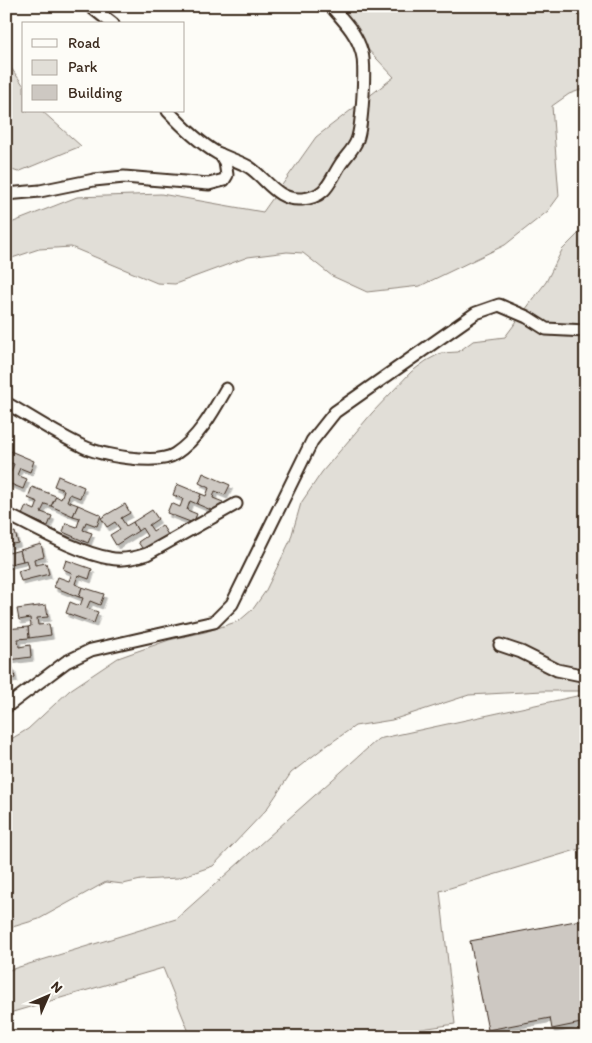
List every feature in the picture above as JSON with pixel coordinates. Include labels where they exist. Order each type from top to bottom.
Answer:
[{"type":"street","points":[[90,6],[110,22]]},
{"type":"street","points":[[169,112],[184,128],[205,145],[248,167],[280,195],[304,199],[318,194],[329,185],[339,166],[357,141],[360,126],[363,54],[350,27],[331,6]]},
{"type":"street","points":[[6,194],[40,191],[124,176],[208,184],[224,180],[227,174],[225,162],[220,154]]},
{"type":"street","points":[[6,706],[66,662],[91,650],[214,622],[232,604],[312,441],[335,412],[476,313],[499,305],[527,317],[546,329],[586,331]]},
{"type":"street","points":[[6,403],[84,447],[144,460],[173,455],[188,443],[211,414],[226,389]]},
{"type":"street","points":[[6,514],[80,549],[109,558],[131,559],[147,554],[236,504]]},
{"type":"street","points":[[500,645],[521,652],[557,670],[586,676]]},
{"type":"green space","points":[[327,6],[586,6],[586,88],[569,94],[552,106],[559,196],[548,211],[505,245],[420,286],[367,292],[332,276],[303,253],[287,252],[248,257],[175,284],[157,283],[71,247],[39,249],[6,260],[6,225],[77,197],[161,194],[263,212],[316,137],[394,77]]},
{"type":"green space","points":[[6,61],[22,83],[22,112],[43,112],[81,146],[18,172],[6,168]]},
{"type":"green space","points":[[586,226],[586,691],[469,695],[392,720],[355,726],[291,773],[266,810],[213,866],[178,878],[141,880],[123,884],[106,882],[39,919],[6,929],[6,742],[28,729],[70,690],[118,658],[169,640],[205,632],[239,621],[253,609],[265,592],[290,541],[301,503],[322,472],[372,413],[411,372],[426,361],[441,353],[458,352],[473,341],[505,337],[546,282],[562,250]]},
{"type":"green space","points":[[586,694],[586,847],[440,891],[455,1024],[368,1037],[191,1037],[163,968],[6,1014],[6,971],[176,919],[378,739]]},
{"type":"building","points":[[8,450],[34,461],[30,472],[20,468],[17,475],[27,479],[23,489],[6,482],[6,471],[11,472],[14,464],[6,461]]},
{"type":"building","points":[[203,473],[230,485],[225,495],[215,491],[213,498],[223,502],[218,513],[197,504],[201,494],[206,496],[209,488],[199,483]]},
{"type":"building","points":[[58,476],[84,487],[80,498],[70,494],[67,501],[78,505],[73,516],[51,506],[56,496],[61,499],[64,490],[54,486]]},
{"type":"building","points":[[177,484],[201,494],[197,504],[190,501],[187,510],[197,514],[193,523],[167,513],[171,503],[180,507],[183,499],[173,495]]},
{"type":"building","points":[[32,487],[56,496],[51,506],[45,504],[41,512],[52,516],[48,526],[22,515],[26,506],[35,510],[38,502],[28,498]]},
{"type":"building","points":[[125,504],[130,513],[121,518],[126,526],[133,522],[138,531],[116,545],[110,535],[120,529],[115,522],[107,527],[101,518]]},
{"type":"building","points":[[78,505],[101,515],[97,526],[86,522],[83,530],[92,533],[88,543],[63,532],[66,523],[77,527],[80,518],[73,516]]},
{"type":"building","points":[[152,510],[158,519],[149,525],[153,531],[162,525],[168,535],[144,551],[138,542],[147,536],[142,528],[138,531],[133,522]]},
{"type":"building","points":[[15,532],[18,543],[7,545],[9,553],[20,550],[23,561],[6,565],[6,534]]},
{"type":"building","points":[[41,544],[44,556],[34,559],[35,565],[46,563],[49,574],[21,581],[18,571],[29,568],[27,560],[23,561],[20,550]]},
{"type":"building","points":[[66,560],[92,569],[89,579],[78,575],[75,584],[82,587],[79,597],[54,587],[58,577],[69,581],[72,573],[63,569]]},
{"type":"building","points":[[82,587],[104,594],[100,605],[90,601],[87,608],[98,612],[94,623],[66,613],[70,602],[80,606],[83,598],[79,597]]},
{"type":"building","points":[[46,605],[48,617],[37,618],[38,625],[49,624],[51,635],[29,638],[28,627],[31,626],[30,618],[19,620],[17,609]]},
{"type":"building","points":[[28,627],[29,638],[18,639],[19,647],[30,645],[31,657],[9,660],[7,649],[12,648],[11,639],[6,640],[6,629]]},
{"type":"building","points":[[13,668],[15,678],[6,680],[6,669]]},
{"type":"building","points":[[586,919],[586,1022],[552,1029],[550,1018],[488,1030],[470,941]]}]
